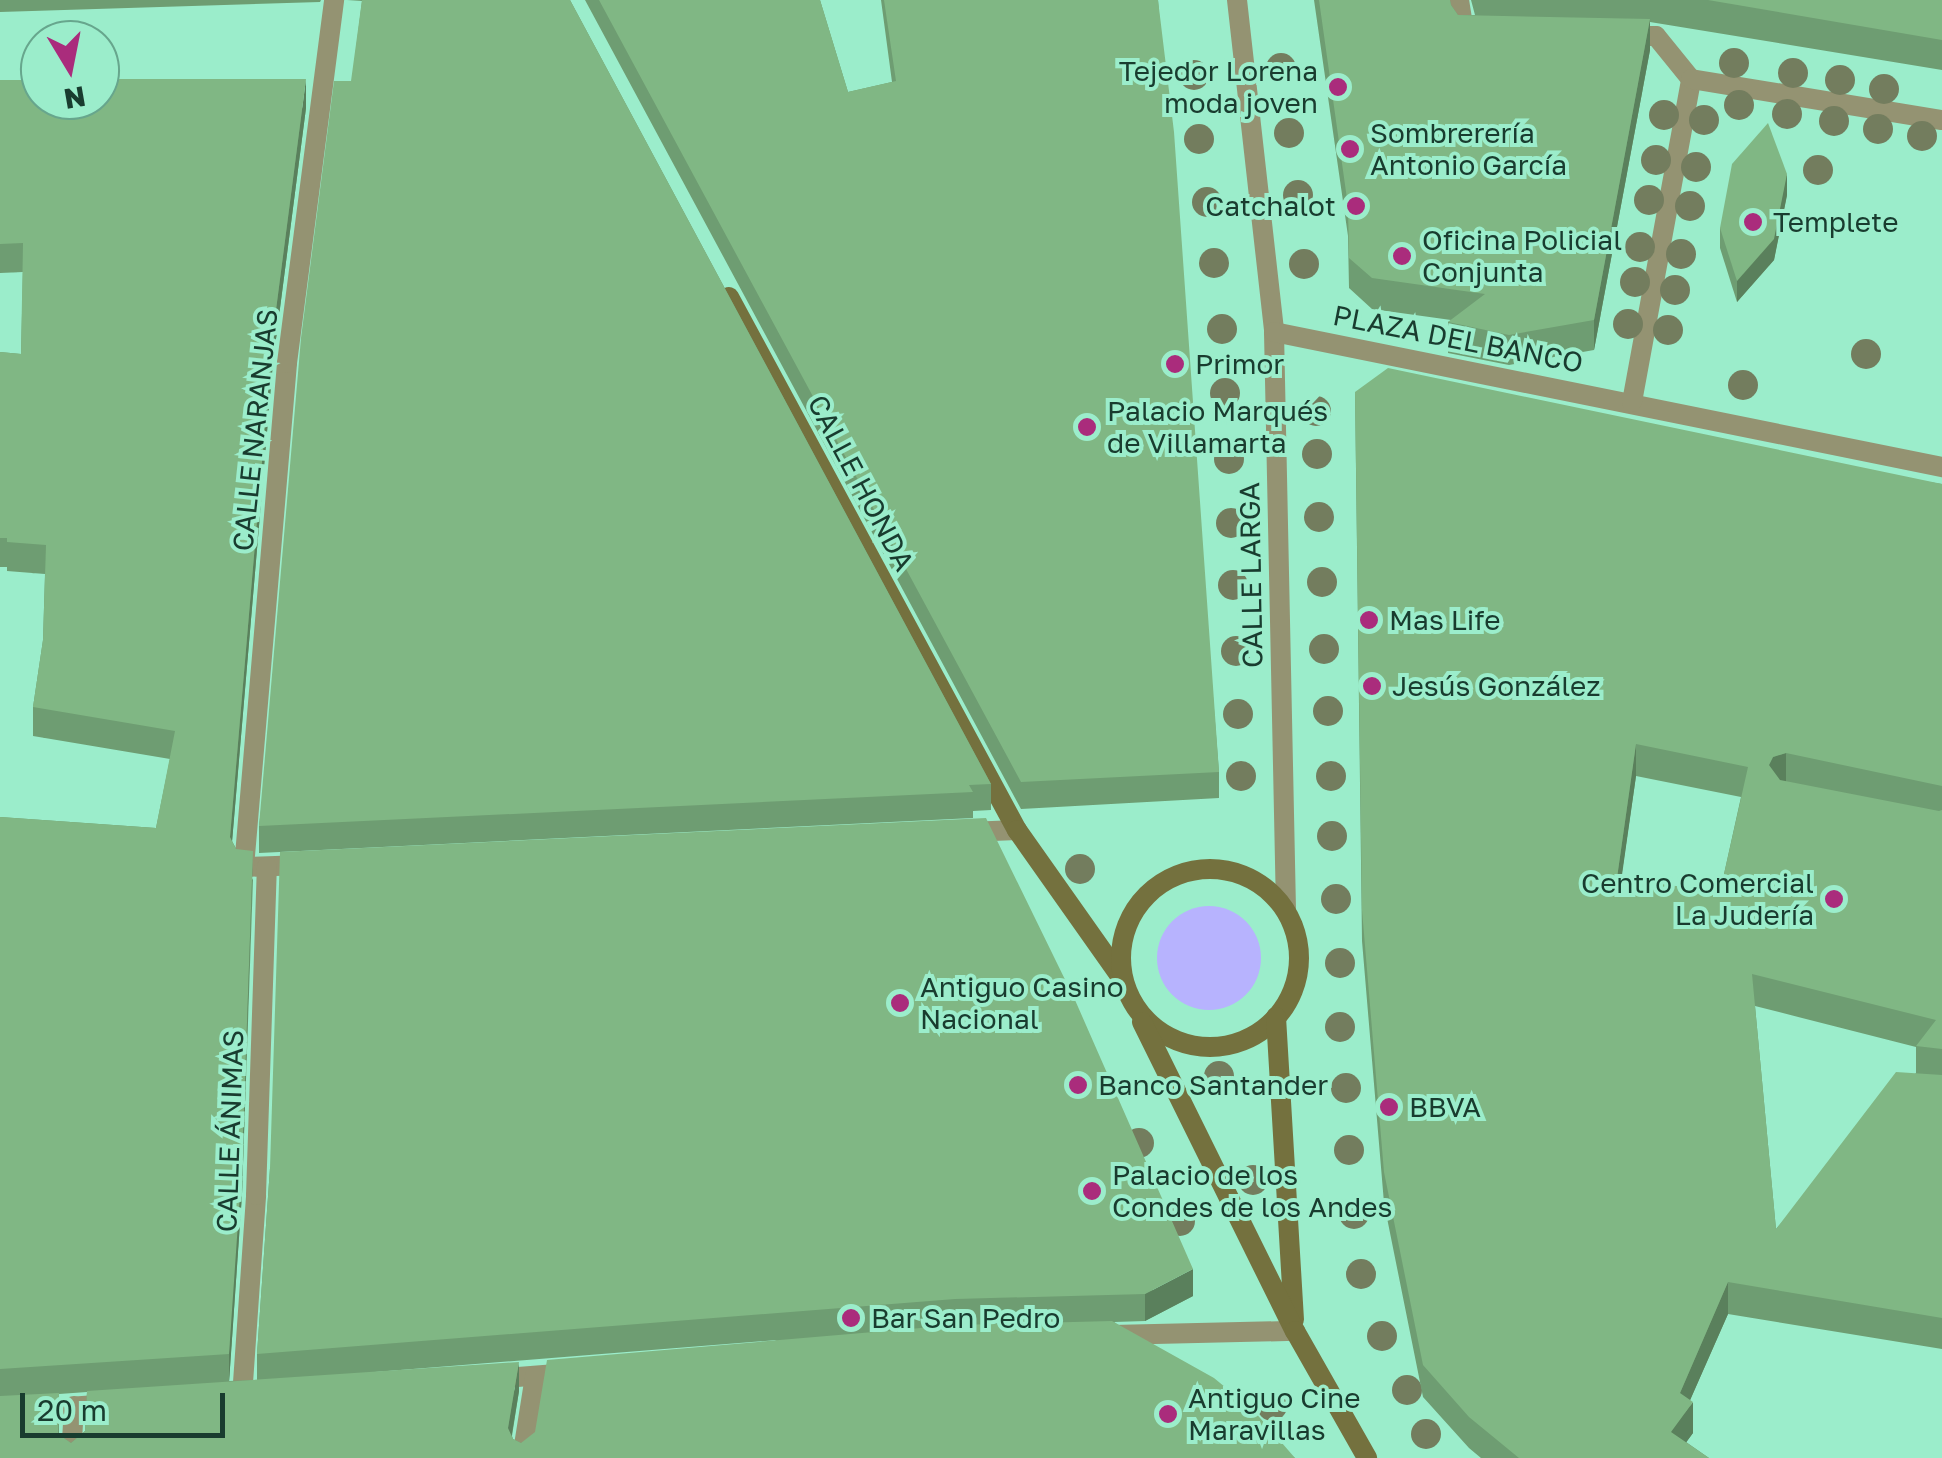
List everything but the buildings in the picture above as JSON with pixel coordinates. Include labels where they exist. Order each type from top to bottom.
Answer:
[{"type":"street","name":"CALLE NARANJAS","points":[[267,867],[244,867],[287,363],[334,0]]},
{"type":"street","name":"CALLE LARGA","points":[[1237,0],[1274,332],[1286,912]]},
{"type":"street","points":[[1459,0],[1464,33],[1502,34]]},
{"type":"street","points":[[1598,36],[1656,36],[1691,79],[1942,120]]},
{"type":"street","points":[[1632,402],[1691,79]]},
{"type":"street","name":"CALLE HONDA","points":[[719,277],[1017,830],[1123,980]]},
{"type":"street","name":"PLAZA DEL BANCO","points":[[1274,332],[1942,467]]},
{"type":"street","points":[[955,833],[1017,830]]},
{"type":"street","points":[[267,867],[326,864]]},
{"type":"street","name":"CALLE ÁNIMAS","points":[[242,1397],[256,1195],[267,867]]},
{"type":"street","points":[[1135,1006],[1156,1028],[1182,1043],[1212,1047],[1241,1042],[1276,1018],[1297,980],[1299,951],[1294,923],[1255,880],[1228,870],[1199,869],[1171,877],[1146,894],[1129,920],[1121,949],[1123,980],[1135,1006],[1294,1331],[1367,1458]]},
{"type":"street","points":[[1276,1018],[1294,1331]]},
{"type":"street","points":[[1095,1336],[1294,1331]]},
{"type":"street","points":[[476,1380],[592,1371]]},
{"type":"street","points":[[522,1458],[535,1376]]},
{"type":"street","points":[[0,1412],[130,1403]]},
{"type":"street","points":[[71,1458],[74,1406]]},
{"type":"shaded area","points":[[1209,906],[1229,910],[1246,921],[1257,938],[1261,958],[1257,978],[1246,995],[1229,1006],[1209,1010],[1189,1006],[1172,995],[1161,978],[1157,958],[1161,938],[1172,921],[1189,910]]},
{"type":"place","name":"Tejedor Lorena moda joven","points":[[1338,87]]},
{"type":"place","name":"Sombrerería Antonio García","points":[[1350,149]]},
{"type":"place","name":"Catchalot","points":[[1356,206]]},
{"type":"place","name":"Templete","points":[[1753,222]]},
{"type":"place","name":"Oficina Policial Conjunta","points":[[1402,256]]},
{"type":"place","name":"Primor","points":[[1175,364]]},
{"type":"place","name":"Palacio Marqués de Villamarta","points":[[1087,427]]},
{"type":"place","name":"Mas Life","points":[[1369,620]]},
{"type":"place","name":"Jesús González","points":[[1372,686]]},
{"type":"place","name":"Centro Comercial La Judería","points":[[1834,899]]},
{"type":"place","name":"Antiguo Casino Nacional","points":[[900,1003]]},
{"type":"place","name":"Banco Santander","points":[[1078,1085]]},
{"type":"place","name":"BBVA","points":[[1389,1107]]},
{"type":"place","name":"Palacio de los Condes de los Andes","points":[[1092,1191]]},
{"type":"place","name":"Bar San Pedro","points":[[851,1318]]},
{"type":"place","name":"Antiguo Cine Maravillas","points":[[1168,1414]]}]
